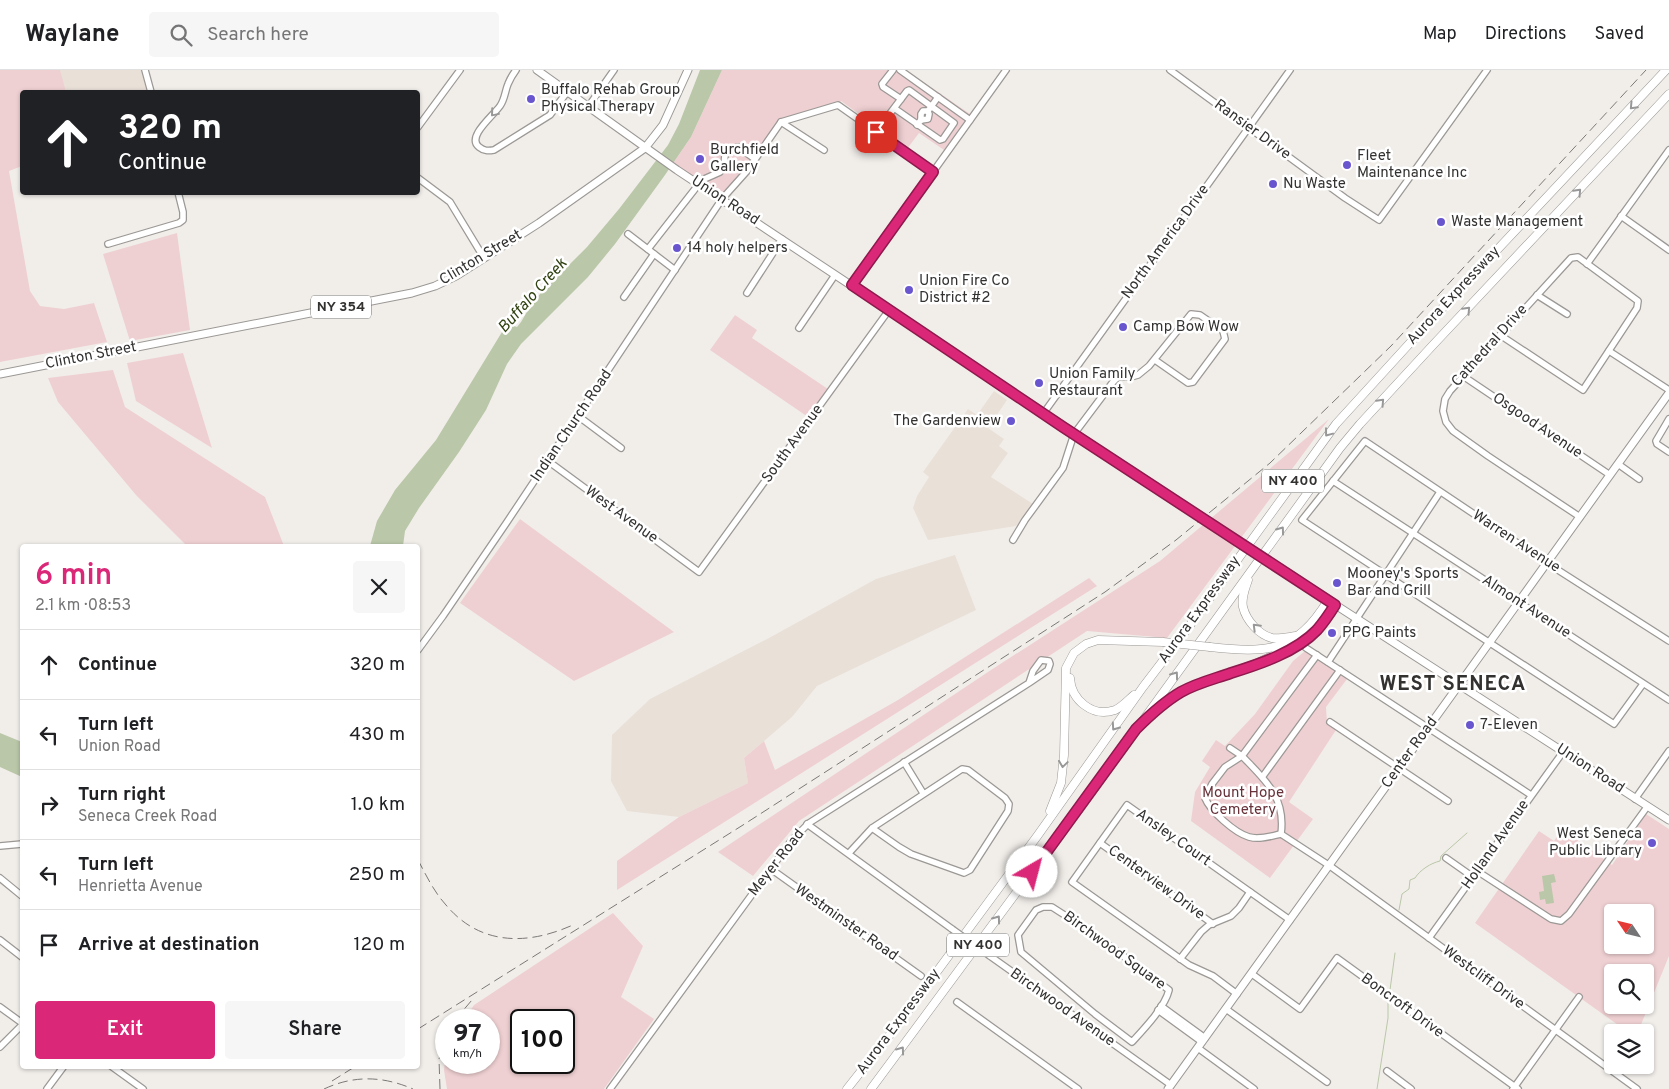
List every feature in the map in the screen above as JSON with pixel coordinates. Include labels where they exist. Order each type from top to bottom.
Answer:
[{"type":"highway","name":"Aurora Expressway","points":[[847,1089],[896,1027],[1038,835],[1143,687],[1336,424],[1413,339],[1666,70]]},
{"type":"highway","name":"Aurora Expressway","points":[[872,1089],[1340,448],[1360,424],[1669,94]]},
{"type":"highway","points":[[1252,570],[1243,599],[1243,607],[1252,625],[1269,638],[1300,635]]},
{"type":"highway","points":[[1208,649],[1254,650],[1274,648],[1288,643],[1312,624],[1328,600]]},
{"type":"highway","points":[[1136,729],[1166,702],[1182,692],[1200,683],[1255,664],[1304,641],[1317,630],[1335,605]]},
{"type":"highway","points":[[1038,835],[1054,804],[1061,783],[1064,754],[1066,668],[1074,653],[1086,644],[1098,640],[1162,644],[1247,654],[1267,654],[1287,650]]},
{"type":"highway","points":[[1143,687],[1120,707],[1105,712],[1092,710],[1075,696],[1071,687],[1070,672],[1072,662],[1083,649],[1098,643],[1162,644]]},
{"type":"main road","name":"Union Road","points":[[537,70],[677,170],[1043,414],[1669,820]]},
{"type":"main road","name":"Clinton Street","points":[[0,374],[423,290],[449,280],[539,223],[648,150],[663,125],[688,70]]},
{"type":"main road","name":"Center Road","points":[[1169,1088],[1610,475],[1666,402],[1669,392]]},
{"type":"street","points":[[145,70],[150,90]]},
{"type":"street","points":[[420,124],[460,70]]},
{"type":"street","points":[[516,70],[508,82],[500,106],[477,133],[476,145],[482,150],[494,150],[550,115],[567,92]]},
{"type":"street","points":[[588,107],[614,70]]},
{"type":"street","points":[[893,70],[882,84],[883,87],[901,99]]},
{"type":"street","points":[[900,70],[970,120]]},
{"type":"street","points":[[852,285],[1006,70]]},
{"type":"street","name":"Ransier Drive","points":[[1170,70],[1379,220],[1487,70]]},
{"type":"street","name":"North America Drive","points":[[1043,414],[1290,70]]},
{"type":"street","points":[[876,132],[894,108],[901,99],[909,90],[930,108],[952,120],[953,125],[943,139],[940,140],[919,122],[894,108]]},
{"type":"street","points":[[919,122],[920,114],[930,108],[938,97]]},
{"type":"street","points":[[781,122],[838,104],[933,172]]},
{"type":"street","points":[[781,122],[824,150]]},
{"type":"street","name":"Indian Church Road","points":[[420,647],[548,461],[722,200],[755,159],[781,122]]},
{"type":"street","points":[[648,249],[704,178],[714,176],[720,172],[729,150],[738,147],[755,159]]},
{"type":"street","points":[[1500,335],[1583,390],[1637,308],[1638,301],[1587,264],[1669,151]]},
{"type":"street","points":[[420,180],[450,202],[484,258]]},
{"type":"street","points":[[108,244],[180,223],[183,220],[183,212],[179,195]]},
{"type":"street","points":[[1621,216],[1668,247]]},
{"type":"street","points":[[628,234],[675,270]]},
{"type":"street","points":[[747,293],[782,239]]},
{"type":"street","points":[[624,297],[654,254]]},
{"type":"street","name":"Cathedral Drive","points":[[1580,517],[1488,456],[1449,426],[1443,411],[1445,399],[1450,391],[1571,258],[1578,257],[1587,264]]},
{"type":"street","points":[[799,328],[835,275]]},
{"type":"street","points":[[1537,295],[1567,314]]},
{"type":"street","name":"South Avenue","points":[[695,569],[699,572],[889,310]]},
{"type":"street","points":[[1013,540],[1025,520],[1064,468],[1074,434],[1112,382],[1118,377],[1138,375],[1155,360],[1191,314],[1200,315],[1223,331],[1225,335],[1225,339],[1193,382],[1188,383],[1155,360]]},
{"type":"street","points":[[1609,351],[1669,392]]},
{"type":"street","name":"Osgood Avenue","points":[[1463,376],[1610,475]]},
{"type":"street","points":[[578,416],[621,448]]},
{"type":"street","points":[[1669,419],[1656,441],[1657,444],[1669,452]]},
{"type":"street","name":"Warren Avenue","points":[[1333,481],[1365,441],[1669,642]]},
{"type":"street","name":"West Avenue","points":[[548,461],[695,569]]},
{"type":"street","points":[[1618,464],[1639,479]]},
{"type":"street","points":[[1333,481],[1302,520],[1614,724],[1643,684]]},
{"type":"street","name":"Almont Avenue","points":[[1333,481],[1669,700]]},
{"type":"street","points":[[1328,662],[1440,492]]},
{"type":"street","points":[[1306,648],[1531,795]]},
{"type":"street","points":[[1230,748],[1242,756],[1262,776],[1281,806],[1281,834],[1265,838],[1250,837],[1242,834],[1221,818],[1207,804],[1205,798],[1212,784],[1225,767],[1242,756],[1317,655]]},
{"type":"street","points":[[1262,776],[1340,670]]},
{"type":"street","name":"Meyer Road","points":[[610,1089],[791,841],[808,824],[1029,683]]},
{"type":"street","points":[[1330,722],[1448,801]]},
{"type":"street","points":[[1635,799],[1669,751]]},
{"type":"street","name":"Holland Avenue","points":[[1429,938],[1563,752]]},
{"type":"street","points":[[904,762],[923,793]]},
{"type":"street","points":[[848,853],[872,828],[962,769],[968,770],[998,792],[1009,804],[1008,811],[970,870],[964,873],[912,854],[898,847],[872,828]]},
{"type":"street","name":"Ansley Court","points":[[1237,994],[1213,976],[1180,959],[1072,882],[1127,805],[1290,920]]},
{"type":"street","points":[[1477,871],[1551,919],[1561,921],[1569,914],[1648,807]]},
{"type":"street","name":"Birchwood Avenue","points":[[808,824],[1169,1088]]},
{"type":"street","name":"Westcliff Drive","points":[[1281,834],[1330,866],[1637,1089]]},
{"type":"street","name":"Centerview Drive","points":[[1100,843],[1213,924]]},
{"type":"street","points":[[0,846],[20,844]]},
{"type":"street","points":[[1446,858],[1473,877]]},
{"type":"street","name":"Westminster Road","points":[[771,869],[921,976]]},
{"type":"street","points":[[0,878],[20,894]]},
{"type":"street","points":[[1180,959],[1198,936],[1213,924],[1226,919],[1235,912],[1250,892]]},
{"type":"street","name":"Birchwood Square","points":[[1043,907],[1052,907],[1091,932],[1169,990],[1159,1008],[1132,1042],[1095,1014],[1021,952],[1018,935],[1036,910],[1043,907]]},
{"type":"street","points":[[0,940],[20,955]]},
{"type":"street","name":"Boncroft Drive","points":[[1252,974],[1300,1009],[1337,958],[1515,1088]]},
{"type":"street","points":[[1515,1088],[1579,997]]},
{"type":"street","points":[[956,1002],[1078,1089]]},
{"type":"street","points":[[0,1006],[20,1022]]},
{"type":"street","name":"Birchwood Square","points":[[1159,1008],[1254,1089]]},
{"type":"street","points":[[1226,1009],[1328,1082]]},
{"type":"street","points":[[0,1046],[20,1026]]},
{"type":"street","points":[[47,1089],[62,1069]]},
{"type":"street","points":[[116,1069],[143,1089]]},
{"type":"street","points":[[1386,1070],[1411,1089]]},
{"type":"shaded area","points":[[59,70],[141,70],[146,90],[64,90]]},
{"type":"shaded area","points":[[700,70],[722,70],[691,137],[615,244],[588,277],[521,344],[507,364],[486,410],[405,531],[403,544],[371,544],[377,521],[395,490],[436,440],[502,332],[519,316],[514,326],[517,327],[534,300],[587,247],[668,145],[679,124]]},
{"type":"shaded area","points":[[994,391],[1007,400],[988,428],[1004,439],[999,446],[1008,453],[991,477],[1033,504],[1016,526],[928,540],[913,508],[917,496],[929,477],[923,472],[968,409],[977,415]]},
{"type":"shaded area","points":[[955,555],[976,610],[817,686],[792,717],[744,758],[748,783],[679,817],[627,811],[611,781],[612,735],[650,699],[769,638],[876,579]]},
{"type":"shaded area","points":[[0,733],[20,741],[20,776],[0,767]]},
{"type":"shaded area","points":[[1554,874],[1556,882],[1551,883],[1554,903],[1546,904],[1545,899],[1540,900],[1539,892],[1544,891],[1542,876]]},
{"type":"green space","points":[[0,70],[60,70],[65,90],[20,90],[20,167],[9,171],[30,291],[40,306],[64,309],[94,303],[107,342],[0,362]]},
{"type":"green space","points":[[722,70],[906,70],[970,114],[944,150],[919,133],[907,149],[841,101],[838,105],[781,122],[722,199],[672,165],[691,137]]},
{"type":"green space","points":[[177,233],[190,330],[130,341],[103,254]]},
{"type":"green space","points":[[735,315],[757,330],[752,338],[828,389],[808,417],[710,350]]},
{"type":"green space","points":[[183,353],[212,448],[136,401],[127,363]]},
{"type":"green space","points":[[113,370],[125,407],[265,497],[283,544],[185,544],[136,495],[58,402],[48,378]]},
{"type":"green space","points":[[1329,419],[1167,638],[1087,631],[799,821],[753,876],[718,852],[991,670],[1160,561]]},
{"type":"green space","points":[[520,519],[674,632],[574,681],[460,603]]},
{"type":"green space","points":[[1089,578],[1097,586],[617,890],[617,861],[679,817],[748,783],[744,758],[764,741],[775,770],[898,700]]},
{"type":"green space","name":"Mount Hope Cemetery","points":[[1305,651],[1347,679],[1326,707],[1327,723],[1336,730],[1289,802],[1313,819],[1270,878],[1191,821],[1195,792],[1210,767],[1202,761],[1216,740],[1225,746],[1255,714],[1293,661]]},
{"type":"green space","points":[[1646,814],[1669,829],[1669,956],[1654,993],[1654,964],[1604,964],[1604,1014],[1645,1014],[1641,1024],[1617,1024],[1475,923],[1539,831],[1554,841],[1562,829],[1612,865]]},
{"type":"green space","points":[[613,913],[643,946],[621,997],[654,1019],[604,1089],[447,1089],[445,1074],[500,1074],[500,1009],[471,1009],[474,1005]]},
{"type":"waterway","points":[[1399,910],[1402,894],[1409,889],[1410,880],[1415,878],[1426,867],[1440,861],[1441,856],[1467,833]]},
{"type":"waterway","points":[[1390,990],[1395,953]]},
{"type":"waterway","points":[[1377,1089],[1388,1018],[1388,1002]]},
{"type":"railway","points":[[420,1028],[743,825],[1105,592],[1176,540],[1270,463],[1391,346],[1646,70]]},
{"type":"railway","points":[[420,864],[446,905],[460,919],[475,929],[490,935],[507,938],[541,936],[575,924]]},
{"type":"railway","points":[[464,1009],[472,1000]]},
{"type":"railway","points":[[332,1081],[351,1069]]},
{"type":"railway","points":[[440,1074],[440,1089]]},
{"type":"railway","points":[[324,1089],[335,1084],[357,1079],[380,1080],[413,1089]]},
{"type":"place","name":"Buffalo Rehab Group Physical Therapy","points":[[531,99]]},
{"type":"place","name":"Burchfield Gallery","points":[[700,159]]},
{"type":"place","name":"Fleet Maintenance Inc","points":[[1347,165]]},
{"type":"place","name":"Nu Waste","points":[[1273,184]]},
{"type":"place","name":"Waste Management","points":[[1441,222]]},
{"type":"place","name":"14 holy helpers","points":[[677,248]]},
{"type":"place","name":"Union Fire Co District #2","points":[[909,290]]},
{"type":"place","name":"Camp Bow Wow","points":[[1123,327]]},
{"type":"place","name":"Union Family Restaurant","points":[[1039,383]]},
{"type":"place","name":"The Gardenview","points":[[1011,421]]},
{"type":"place","name":"Mooney's Sports Bar and Grill","points":[[1337,583]]},
{"type":"place","name":"PPG Paints","points":[[1332,633]]},
{"type":"place","name":"7-Eleven","points":[[1470,725]]},
{"type":"place","name":"West Seneca Public Library","points":[[1652,843]]},
{"type":"district","name":"WEST SENECA","points":[[1453,685]]},
{"type":"route","points":[[876,132],[933,172],[852,285],[1063,427],[1335,605],[1317,630],[1304,641],[1255,664],[1200,683],[1166,702],[1152,714],[1136,729],[1032,872]]},
{"type":"water label","name":"Buffalo Creek","points":[[533,296]]}]
